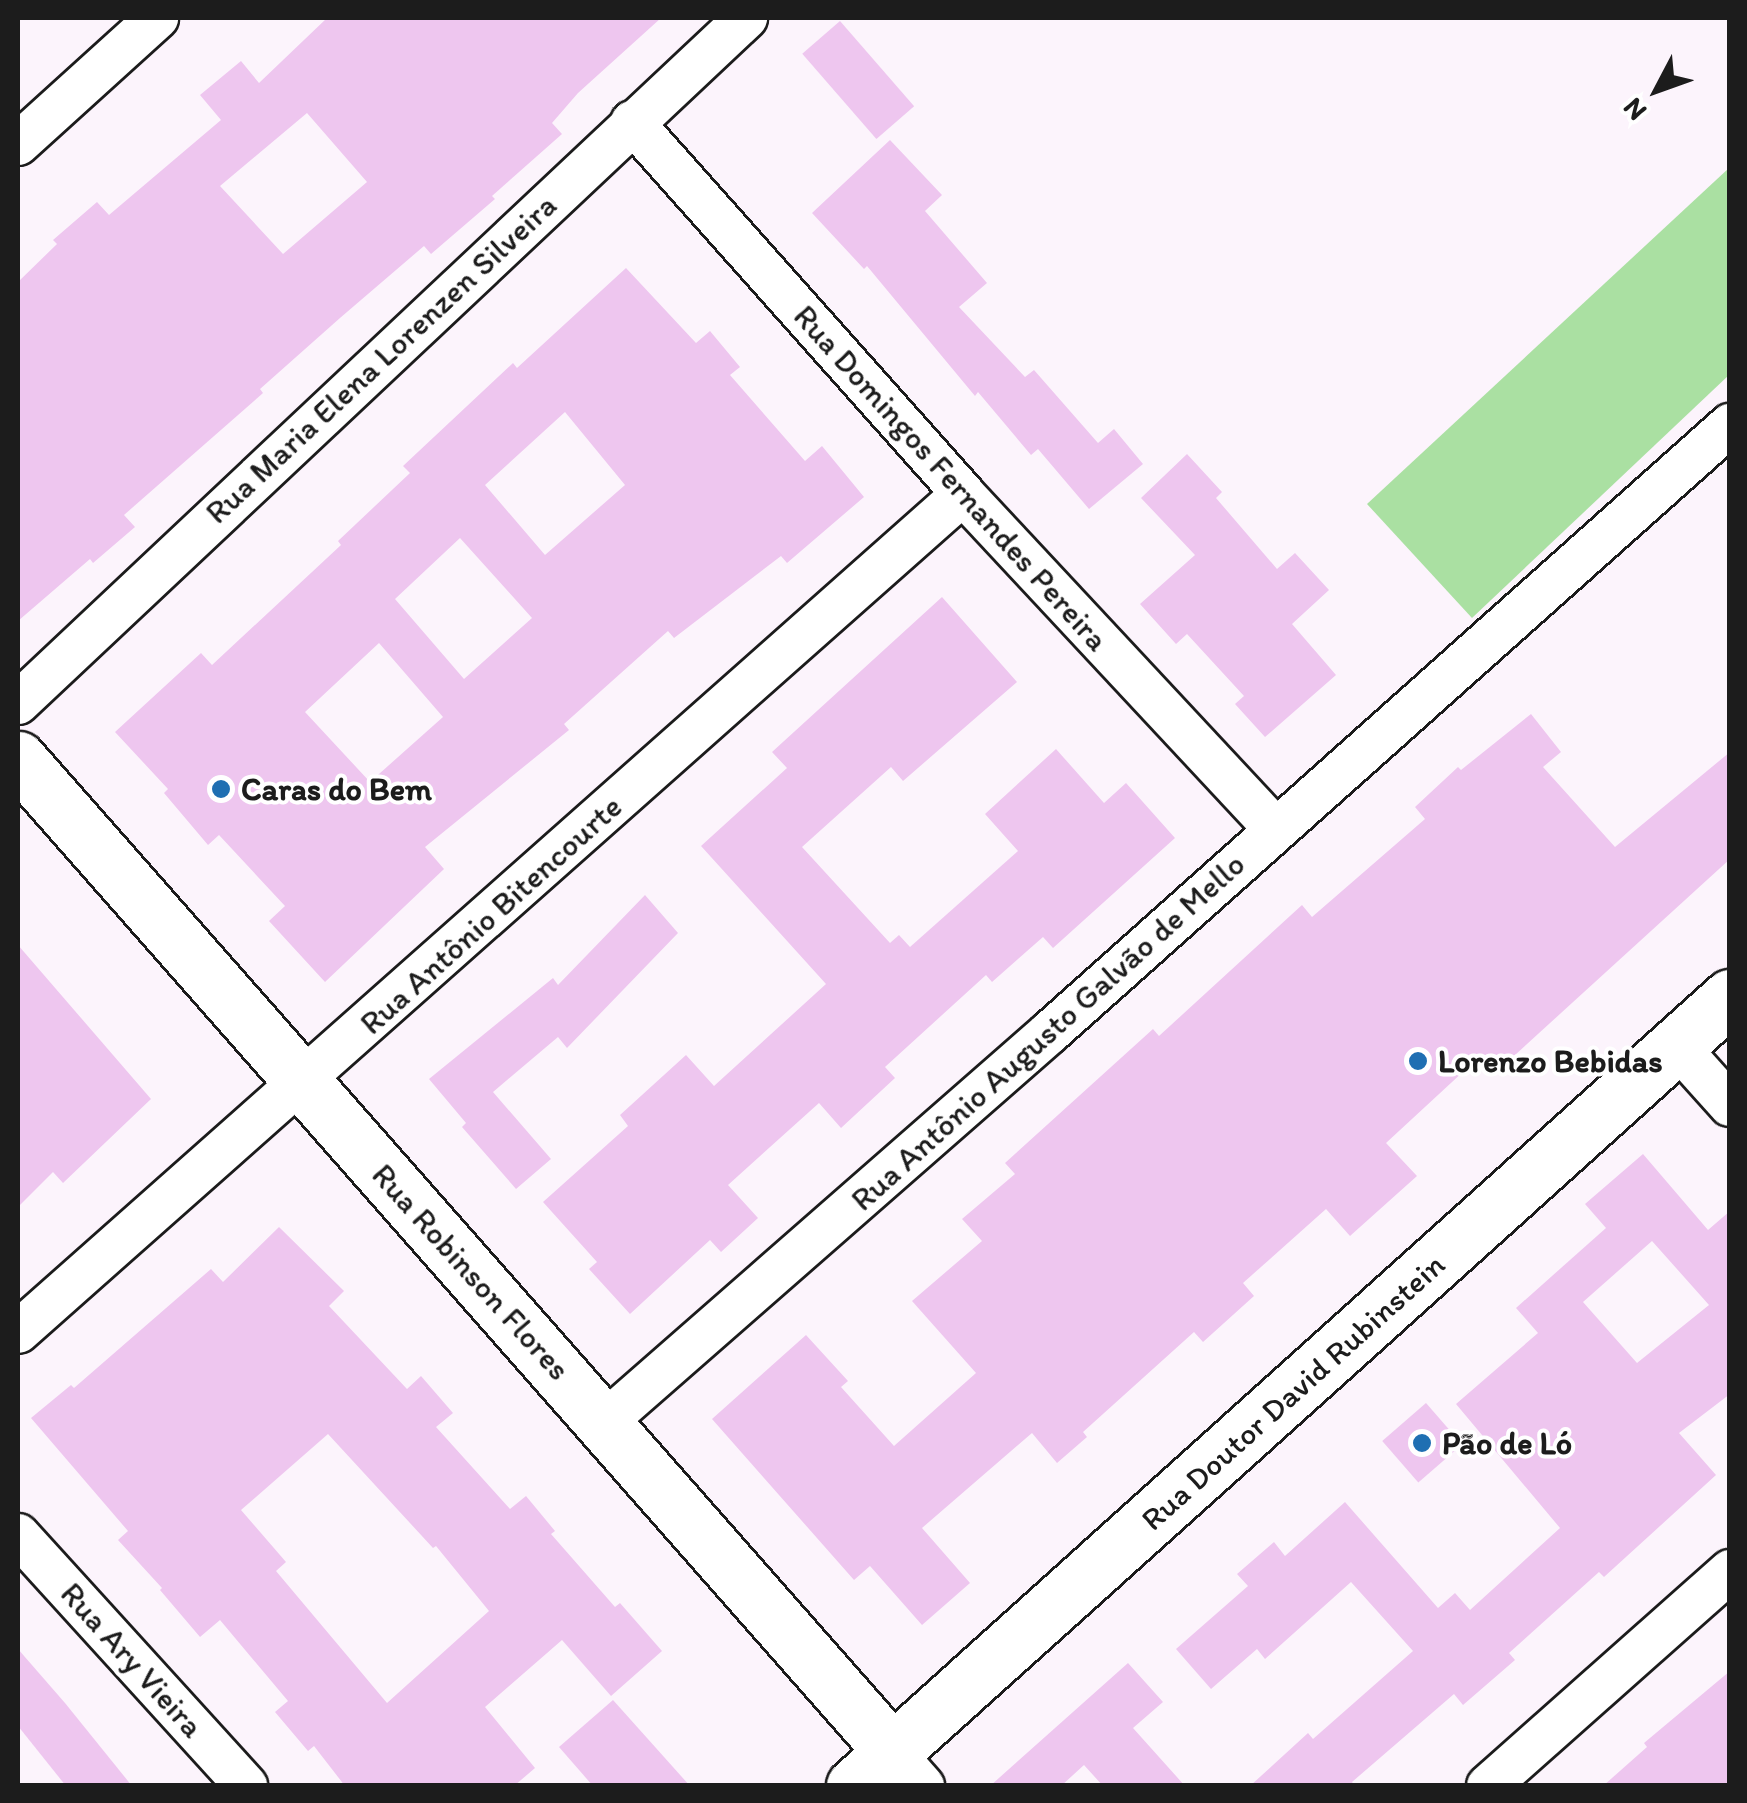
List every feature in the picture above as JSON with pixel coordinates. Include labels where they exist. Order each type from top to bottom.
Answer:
[{"type":"street","points":[[18,144],[156,18]]},
{"type":"street","name":"Rua Maria Elena Lorenzen Silveira","points":[[18,704],[746,18]]},
{"type":"street","name":"Rua Domingos Fernandes Pereira","points":[[632,122],[962,494],[1275,829]]},
{"type":"street","name":"Rua Antônio Augusto Galvão de Mello","points":[[606,1421],[1730,425]]},
{"type":"street","name":"Rua Antônio Bitencourte","points":[[18,1332],[302,1084],[962,494]]},
{"type":"street","name":"Rua Robinson Flores","points":[[18,759],[302,1084],[606,1421],[890,1774]]},
{"type":"street","name":"Rua Doutor David Rubinstein","points":[[890,1774],[1730,997]]},
{"type":"street","points":[[1678,1046],[1730,1105]]},
{"type":"street","name":"Rua Ary Vieira","points":[[18,1535],[246,1786]]},
{"type":"street","points":[[1488,1786],[1730,1571]]},
{"type":"green space","points":[[1729,168],[1729,375],[1472,618],[1367,504]]},
{"type":"building","points":[[327,18],[661,18],[578,93],[552,123],[562,134],[492,196],[495,199],[431,254],[424,246],[340,318],[260,389],[263,393],[124,515],[135,527],[93,563],[90,559],[18,621],[18,282],[57,244],[53,240],[97,202],[109,215],[221,120],[200,95],[241,61],[259,83]],"holes":[[[307,113],[367,182],[283,254],[220,186]]]},
{"type":"building","points":[[840,21],[914,106],[876,139],[802,54]]},
{"type":"building","points":[[890,140],[942,195],[925,211],[987,283],[959,307],[1025,377],[1034,370],[1098,443],[1114,429],[1143,464],[1089,509],[1038,449],[1031,455],[978,392],[975,396],[867,266],[864,269],[812,213]]},
{"type":"building","points":[[626,268],[696,343],[710,331],[740,367],[730,375],[805,461],[822,446],[864,497],[787,563],[781,556],[674,638],[668,631],[564,724],[569,730],[425,847],[444,869],[325,982],[269,921],[285,906],[219,835],[208,845],[164,793],[168,789],[115,732],[201,653],[212,665],[341,545],[338,541],[410,473],[403,466],[513,363],[517,368]],"holes":[[[565,412],[625,485],[545,555],[485,485]],[[460,538],[532,618],[464,679],[395,599]],[[379,643],[443,717],[370,782],[305,712]]]},
{"type":"building","points":[[1187,454],[1222,492],[1216,498],[1277,569],[1295,553],[1329,590],[1292,624],[1336,675],[1265,737],[1235,704],[1244,696],[1187,634],[1176,644],[1140,604],[1195,555],[1141,498]]},
{"type":"building","points":[[942,597],[1017,682],[903,781],[891,767],[802,847],[890,943],[899,935],[910,947],[1018,851],[985,814],[1056,749],[1104,803],[1126,783],[1175,838],[1053,948],[1043,937],[992,982],[986,975],[885,1067],[895,1078],[841,1128],[819,1103],[728,1185],[758,1218],[721,1252],[710,1240],[630,1314],[589,1269],[597,1262],[543,1202],[628,1126],[620,1115],[686,1055],[714,1086],[826,984],[701,846],[787,768],[772,752]]},
{"type":"building","points":[[1531,714],[1561,752],[1543,767],[1615,847],[1730,752],[1730,859],[1493,1075],[1478,1058],[1386,1143],[1417,1176],[1350,1236],[1326,1209],[1243,1283],[1254,1296],[1203,1342],[1194,1332],[1083,1432],[1087,1437],[1057,1463],[1032,1433],[922,1528],[970,1583],[922,1625],[870,1566],[854,1580],[712,1419],[806,1335],[848,1381],[841,1387],[894,1446],[976,1373],[912,1301],[982,1241],[962,1219],[1015,1174],[1005,1163],[1153,1029],[1159,1036],[1302,905],[1312,917],[1425,819],[1415,807],[1458,767],[1461,770]]},
{"type":"building","points":[[645,895],[678,933],[567,1048],[558,1037],[493,1092],[551,1159],[516,1189],[462,1127],[466,1123],[429,1079],[553,978],[558,985]]},
{"type":"building","points":[[18,945],[151,1099],[63,1183],[53,1172],[18,1207]]},
{"type":"building","points":[[1643,1154],[1708,1230],[1730,1211],[1730,1394],[1679,1433],[1716,1475],[1604,1577],[1599,1572],[1509,1653],[1515,1660],[1463,1705],[1454,1694],[1352,1782],[1355,1786],[1250,1786],[1308,1733],[1313,1739],[1413,1651],[1351,1582],[1265,1659],[1257,1649],[1211,1689],[1176,1649],[1248,1586],[1237,1574],[1274,1542],[1285,1556],[1345,1502],[1438,1608],[1455,1593],[1470,1610],[1560,1528],[1456,1404],[1538,1333],[1516,1308],[1606,1228],[1585,1204]],"holes":[[[1652,1241],[1709,1305],[1637,1363],[1583,1302]]]},
{"type":"building","points":[[279,1227],[344,1291],[329,1306],[407,1389],[421,1376],[453,1413],[436,1427],[510,1509],[526,1496],[555,1531],[551,1534],[615,1607],[620,1603],[662,1651],[611,1696],[562,1640],[485,1707],[535,1768],[514,1786],[345,1786],[314,1746],[308,1751],[275,1712],[288,1701],[220,1620],[200,1637],[118,1540],[128,1531],[31,1418],[71,1385],[74,1388],[211,1269],[223,1282]],"holes":[[[328,1434],[433,1548],[436,1546],[489,1611],[387,1703],[276,1571],[286,1562],[241,1510]]]},
{"type":"building","name":"Pão de Ló","points":[[1426,1403],[1462,1445],[1418,1483],[1382,1441]]},
{"type":"building","points":[[18,1649],[132,1786],[66,1786],[18,1726]]},
{"type":"building","points":[[1128,1663],[1163,1702],[1133,1728],[1185,1786],[1103,1786],[1084,1765],[1061,1786],[990,1786]]},
{"type":"building","points":[[1730,1671],[1730,1786],[1603,1786],[1647,1747],[1644,1743]]},
{"type":"building","points":[[613,1700],[690,1786],[593,1786],[559,1747]]},
{"type":"place","name":"Caras do Bem","points":[[221,789]]},
{"type":"place","name":"Lorenzo Bebidas","points":[[1418,1061]]},
{"type":"place","name":"Pão de Ló","points":[[1422,1443]]}]
